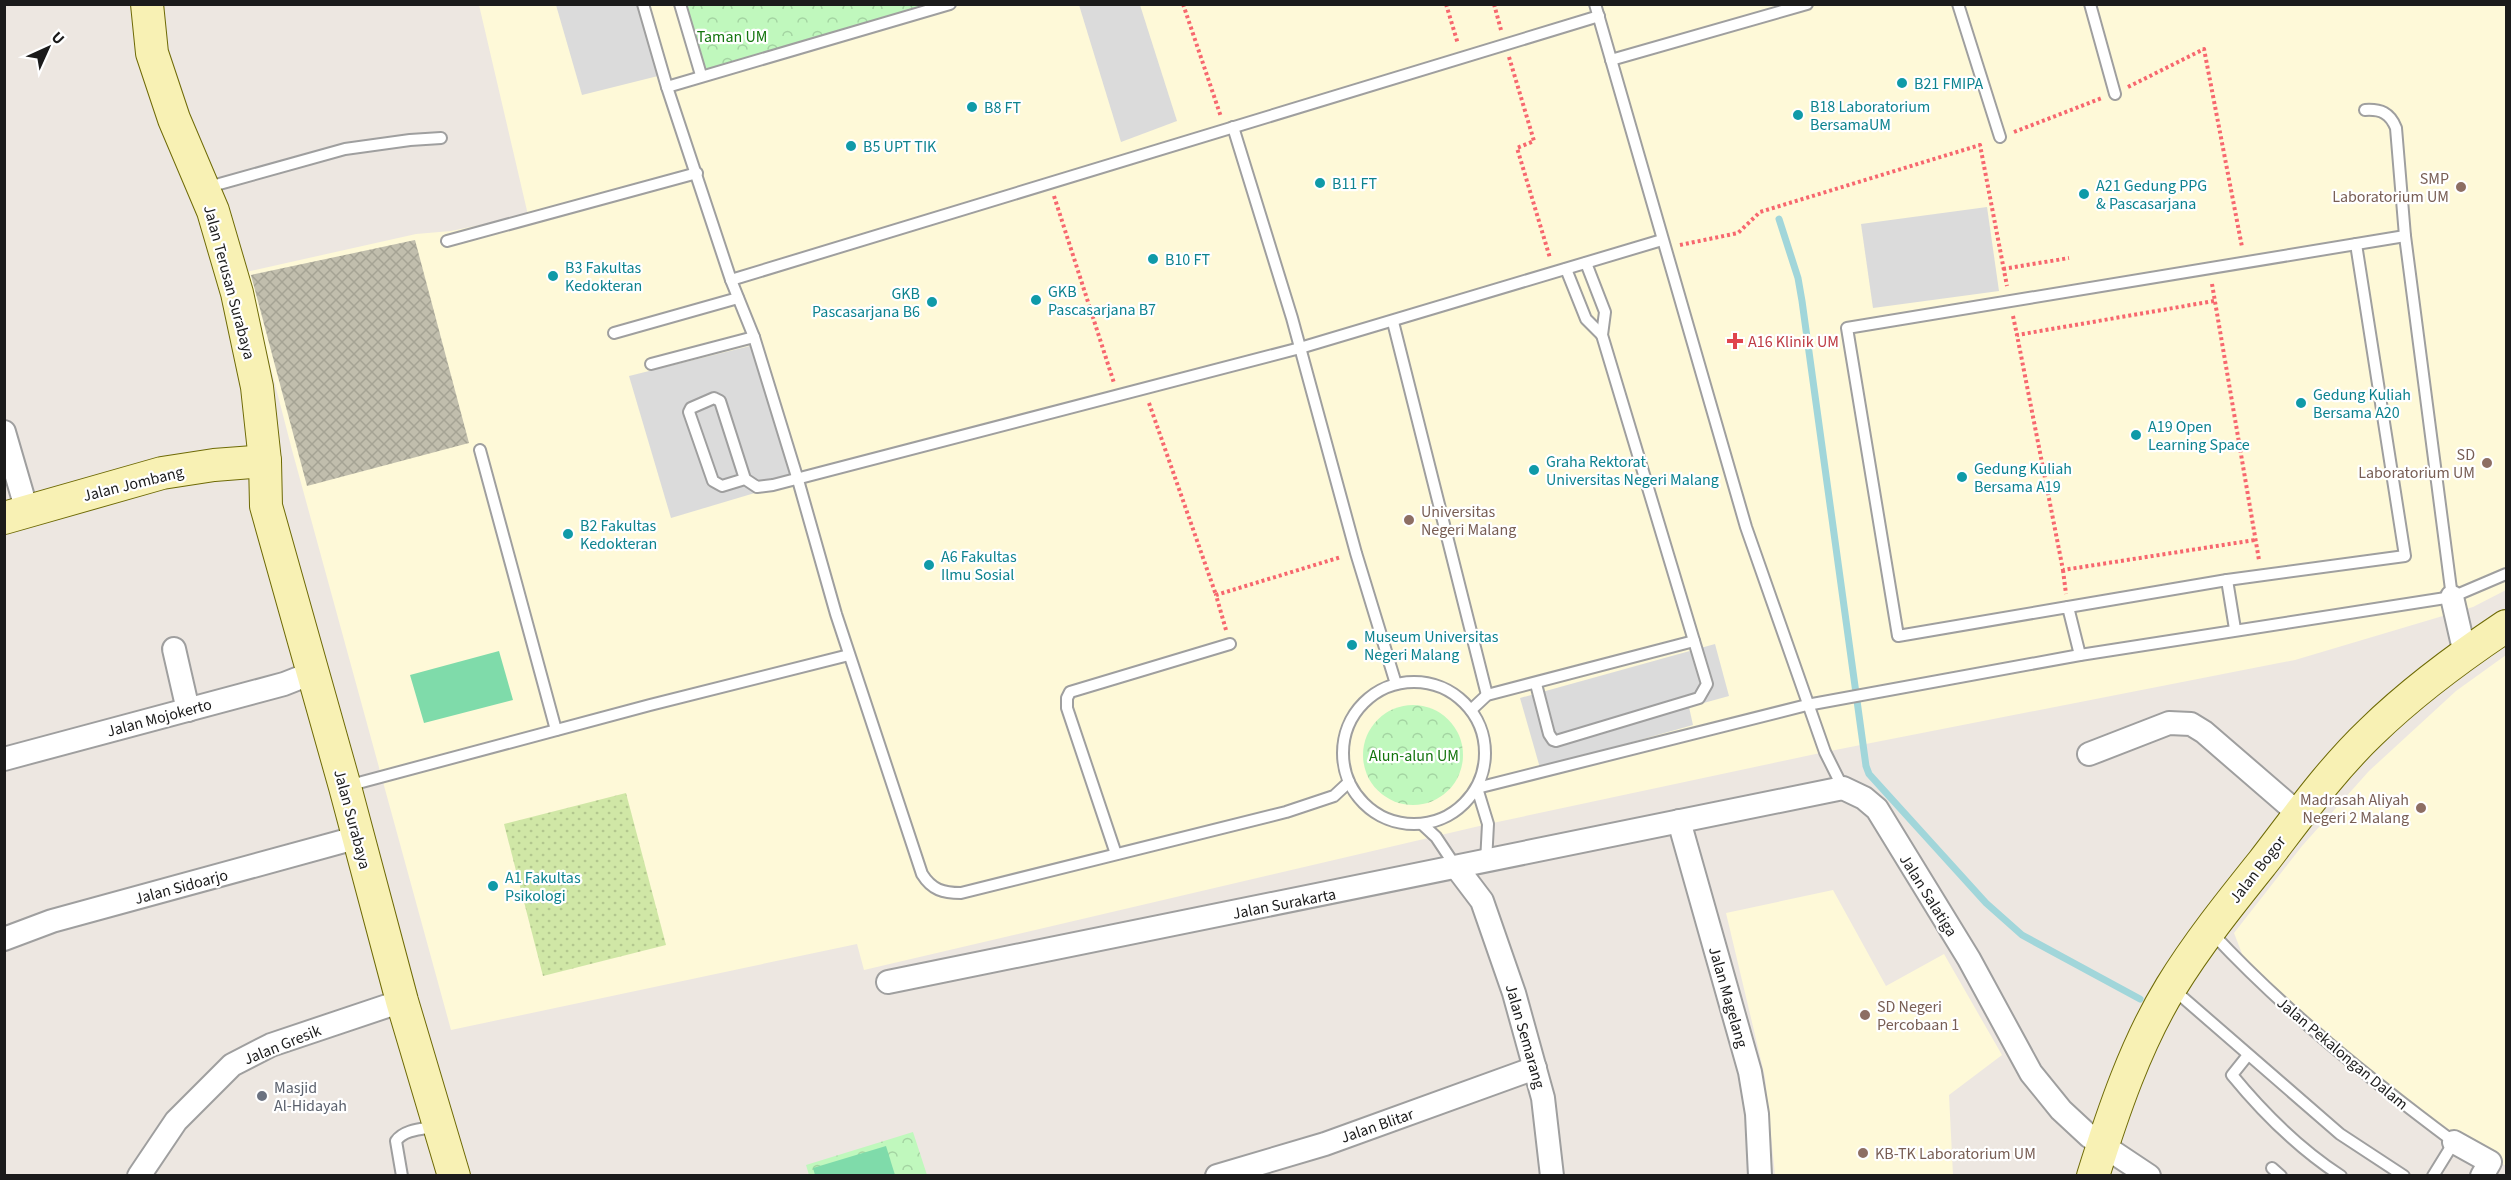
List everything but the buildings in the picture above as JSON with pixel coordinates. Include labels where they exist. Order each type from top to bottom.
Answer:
[{"type":"main road","name":"Jalan Terusan Surabaya","points":[[147,4],[152,53],[174,119],[205,188],[237,292],[257,387],[265,461]]},
{"type":"main road","name":"Jalan Jombang","points":[[16,515],[162,473],[214,465],[265,461]]},
{"type":"main road","name":"Jalan Surabaya","points":[[265,461],[266,506],[359,837],[402,1001],[454,1176]]},
{"type":"main road","name":"Jalan Bogor","points":[[2098,1161],[2141,1047],[2171,987],[2209,931],[2300,815],[2369,734],[2409,698],[2465,654],[2506,626]]},
{"type":"street","points":[[4,432],[16,515]]},
{"type":"street","points":[[2452,597],[2465,654]]},
{"type":"street","points":[[174,649],[188,710]]},
{"type":"street","name":"Jalan Mojokerto","points":[[4,759],[284,684],[312,673]]},
{"type":"street","points":[[2089,754],[2169,723],[2191,724],[2204,732],[2300,815]]},
{"type":"street","points":[[1679,821],[1843,788]]},
{"type":"street","name":"Jalan Salatiga","points":[[1843,788],[1864,798],[1877,810],[1969,959],[2031,1073],[2098,1161],[2149,1176]]},
{"type":"street","name":"Jalan Surakarta","points":[[888,982],[1679,821]]},
{"type":"street","name":"Jalan Magelang","points":[[1679,821],[1747,1062],[1757,1114],[1760,1176]]},
{"type":"street","name":"Jalan Sidoarjo","points":[[4,939],[52,921],[359,837]]},
{"type":"street","name":"Jalan Semarang","points":[[1482,901],[1486,861]]},
{"type":"street","name":"Jalan Semarang","points":[[1457,868],[1482,901],[1514,993],[1544,1098],[1552,1176]]},
{"type":"street","name":"Jalan Gresik","points":[[139,1176],[176,1121],[232,1065],[271,1045],[402,1001]]},
{"type":"street","name":"Jalan Blitar","points":[[1217,1176],[1325,1144],[1535,1068]]},
{"type":"street","points":[[2454,1142],[2490,1162],[2482,1176]]},
{"type":"lane","points":[[643,4],[667,87],[731,280],[754,337],[849,655],[922,874],[937,890],[961,893],[1286,812],[1334,796],[1349,782]]},
{"type":"lane","points":[[680,4],[701,75]]},
{"type":"lane","points":[[667,87],[701,75],[950,4]]},
{"type":"lane","points":[[1595,4],[1746,527],[1807,705],[1825,752],[1843,788]]},
{"type":"lane","points":[[1611,60],[1808,4]]},
{"type":"lane","points":[[1958,4],[2000,137]]},
{"type":"lane","points":[[2090,4],[2115,93]]},
{"type":"lane","points":[[731,280],[1599,16]]},
{"type":"lane","points":[[2365,110],[2378,109],[2385,113],[2392,119],[2396,128],[2405,236],[2452,597]]},
{"type":"lane","points":[[1229,128],[1300,348],[1356,553],[1396,684]]},
{"type":"lane","points":[[205,188],[345,149],[441,138]]},
{"type":"lane","points":[[447,241],[697,173]]},
{"type":"lane","points":[[2356,244],[2405,556],[2227,580],[1898,636],[1847,328],[2244,262],[2405,236]]},
{"type":"lane","points":[[745,479],[722,486],[713,481],[689,410],[714,398],[720,401],[745,479],[757,487],[798,480],[1300,348],[1586,263],[1663,244]]},
{"type":"lane","points":[[1536,684],[1549,734],[1552,740],[1559,740],[1699,698],[1707,684],[1602,335],[1605,312],[1586,263]]},
{"type":"lane","points":[[1560,271],[1586,319],[1602,335]]},
{"type":"lane","points":[[614,333],[738,298]]},
{"type":"lane","points":[[1393,322],[1487,695]]},
{"type":"lane","points":[[651,364],[754,337]]},
{"type":"lane","points":[[480,450],[556,730]]},
{"type":"lane","points":[[1477,788],[1807,705],[2235,629],[2452,597],[2506,574]]},
{"type":"lane","points":[[2227,580],[2235,629]]},
{"type":"lane","points":[[2068,607],[2080,655]]},
{"type":"lane","points":[[1471,710],[1487,695],[1694,641]]},
{"type":"lane","points":[[1116,854],[1067,708],[1067,698],[1070,692],[1230,644]]},
{"type":"lane","points":[[345,787],[849,655]]},
{"type":"lane","points":[[1410,682],[1437,686],[1456,696],[1471,710],[1482,732],[1486,757],[1477,788],[1469,800],[1454,813],[1436,822],[1404,824],[1387,819],[1371,810],[1349,782],[1344,767],[1345,736],[1350,722],[1369,698],[1396,684],[1410,682]]},
{"type":"lane","name":"Jalan Semarang","points":[[1477,788],[1488,824],[1486,861]]},
{"type":"lane","name":"Jalan Semarang","points":[[1422,824],[1436,837],[1457,868]]},
{"type":"lane","name":"Jalan Pekalongan Dalam","points":[[2209,931],[2282,1004],[2393,1096],[2454,1142]]},
{"type":"lane","points":[[2171,987],[2340,1134],[2404,1176]]},
{"type":"lane","points":[[2248,1055],[2232,1075],[2252,1100],[2309,1155],[2341,1176]]},
{"type":"lane","points":[[402,1176],[396,1142],[398,1138],[409,1132],[438,1126]]},
{"type":"lane","points":[[2433,1176],[2454,1142]]},
{"type":"lane","points":[[2272,1168],[2281,1176]]},
{"type":"path","points":[[1183,4],[1229,128]]},
{"type":"path","points":[[1446,4],[1462,57]]},
{"type":"path","points":[[1494,4],[1534,141],[1517,148],[1560,271]]},
{"type":"path","points":[[1663,244],[1738,233],[1760,212],[1980,145],[2115,93],[2204,48],[2244,262]]},
{"type":"path","points":[[1980,145],[2010,301]]},
{"type":"path","points":[[1050,183],[1118,395]]},
{"type":"path","points":[[2004,269],[2069,258]]},
{"type":"path","points":[[2209,268],[2261,575]]},
{"type":"path","points":[[2068,607],[2017,335],[2214,301]]},
{"type":"path","points":[[1144,388],[1216,595],[1230,644]]},
{"type":"path","points":[[2062,570],[2255,540]]},
{"type":"path","points":[[1216,595],[1356,553]]},
{"type":"shaded area","name":"Universitas Negeri Malang","points":[[479,5],[2506,5],[2506,590],[2473,607],[2295,660],[1825,752],[1488,824],[864,970],[857,944],[451,1030],[292,450],[246,272],[416,234],[451,231],[528,215]]},
{"type":"shaded area","points":[[556,5],[642,5],[662,75],[582,95]]},
{"type":"shaded area","points":[[1079,5],[1140,5],[1177,121],[1121,142]]},
{"type":"shaded area","points":[[1987,207],[1999,291],[1873,308],[1861,224]]},
{"type":"shaded area","points":[[415,240],[469,443],[307,486],[251,275]]},
{"type":"shaded area","points":[[750,346],[795,481],[671,518],[629,376]]},
{"type":"shaded area","points":[[1715,644],[1729,696],[1689,707],[1693,725],[1540,768],[1520,698]]},
{"type":"shaded area","name":"Madrasah Aliyah Negeri 2 Malang","points":[[2506,655],[2506,1166],[2407,1101],[2339,1048],[2246,964],[2234,933],[2302,846],[2369,771],[2456,691]]},
{"type":"shaded area","name":"SD Negeri Percobaan 1","points":[[1833,890],[1886,986],[1944,954],[2002,1055],[1949,1095],[1953,1175],[1775,1175],[1765,1077],[1726,913]]},
{"type":"green space","name":"Taman UM","points":[[686,4],[952,5],[708,76]]},
{"type":"green space","points":[[499,651],[513,700],[424,723],[410,675]]},
{"type":"green space","name":"Alun-alun UM","points":[[1403,705],[1423,705],[1449,719],[1460,736],[1463,755],[1460,774],[1449,791],[1423,805],[1403,805],[1385,797],[1371,783],[1363,765],[1363,745],[1371,727],[1385,713]]},
{"type":"green space","points":[[626,793],[666,945],[543,976],[504,824]]},
{"type":"green space","points":[[913,1132],[927,1175],[809,1175],[806,1165]]},
{"type":"green space","points":[[886,1146],[895,1175],[815,1175],[813,1168]]},
{"type":"waterway","points":[[1779,219],[1798,278],[1802,301],[1866,766],[1869,774],[1986,903],[2022,935],[2140,999]]},
{"type":"place","name":"B21 FMIPA","points":[[1902,83]]},
{"type":"place","name":"B8 FT","points":[[972,107]]},
{"type":"place","name":"B18 Laboratorium BersamaUM","points":[[1798,115]]},
{"type":"place","name":"B5 UPT TIK","points":[[851,146]]},
{"type":"place","name":"B11 FT","points":[[1320,183]]},
{"type":"place","name":"SMP Laboratorium UM","points":[[2461,187]]},
{"type":"place","name":"A21 Gedung PPG & Pascasarjana","points":[[2084,194]]},
{"type":"place","name":"B10 FT","points":[[1153,259]]},
{"type":"place","name":"B3 Fakultas Kedokteran","points":[[553,276]]},
{"type":"place","name":"GKB Pascasarjana B7","points":[[1036,300]]},
{"type":"place","name":"GKB Pascasarjana B6","points":[[932,302]]},
{"type":"place","name":"A16 Klinik UM","points":[[1735,341]]},
{"type":"place","name":"Gedung Kuliah Bersama A20","points":[[2301,403]]},
{"type":"place","name":"A19 Open Learning Space","points":[[2136,435]]},
{"type":"place","name":"SD Laboratorium UM","points":[[2487,463]]},
{"type":"place","name":"Graha Rektorat Universitas Negeri Malang","points":[[1534,470]]},
{"type":"place","name":"Gedung Kuliah Bersama A19","points":[[1962,477]]},
{"type":"place","name":"Universitas Negeri Malang","points":[[1409,520]]},
{"type":"place","name":"B2 Fakultas Kedokteran","points":[[568,534]]},
{"type":"place","name":"A6 Fakultas Ilmu Sosial","points":[[929,565]]},
{"type":"place","name":"Museum Universitas Negeri Malang","points":[[1352,645]]},
{"type":"place","name":"Madrasah Aliyah Negeri 2 Malang","points":[[2421,808]]},
{"type":"place","name":"A1 Fakultas Psikologi","points":[[493,886]]},
{"type":"place","name":"SD Negeri Percobaan 1","points":[[1865,1015]]},
{"type":"place","name":"Masjid Al-Hidayah","points":[[262,1096]]},
{"type":"place","name":"KB-TK Laboratorium UM","points":[[1863,1153]]}]
